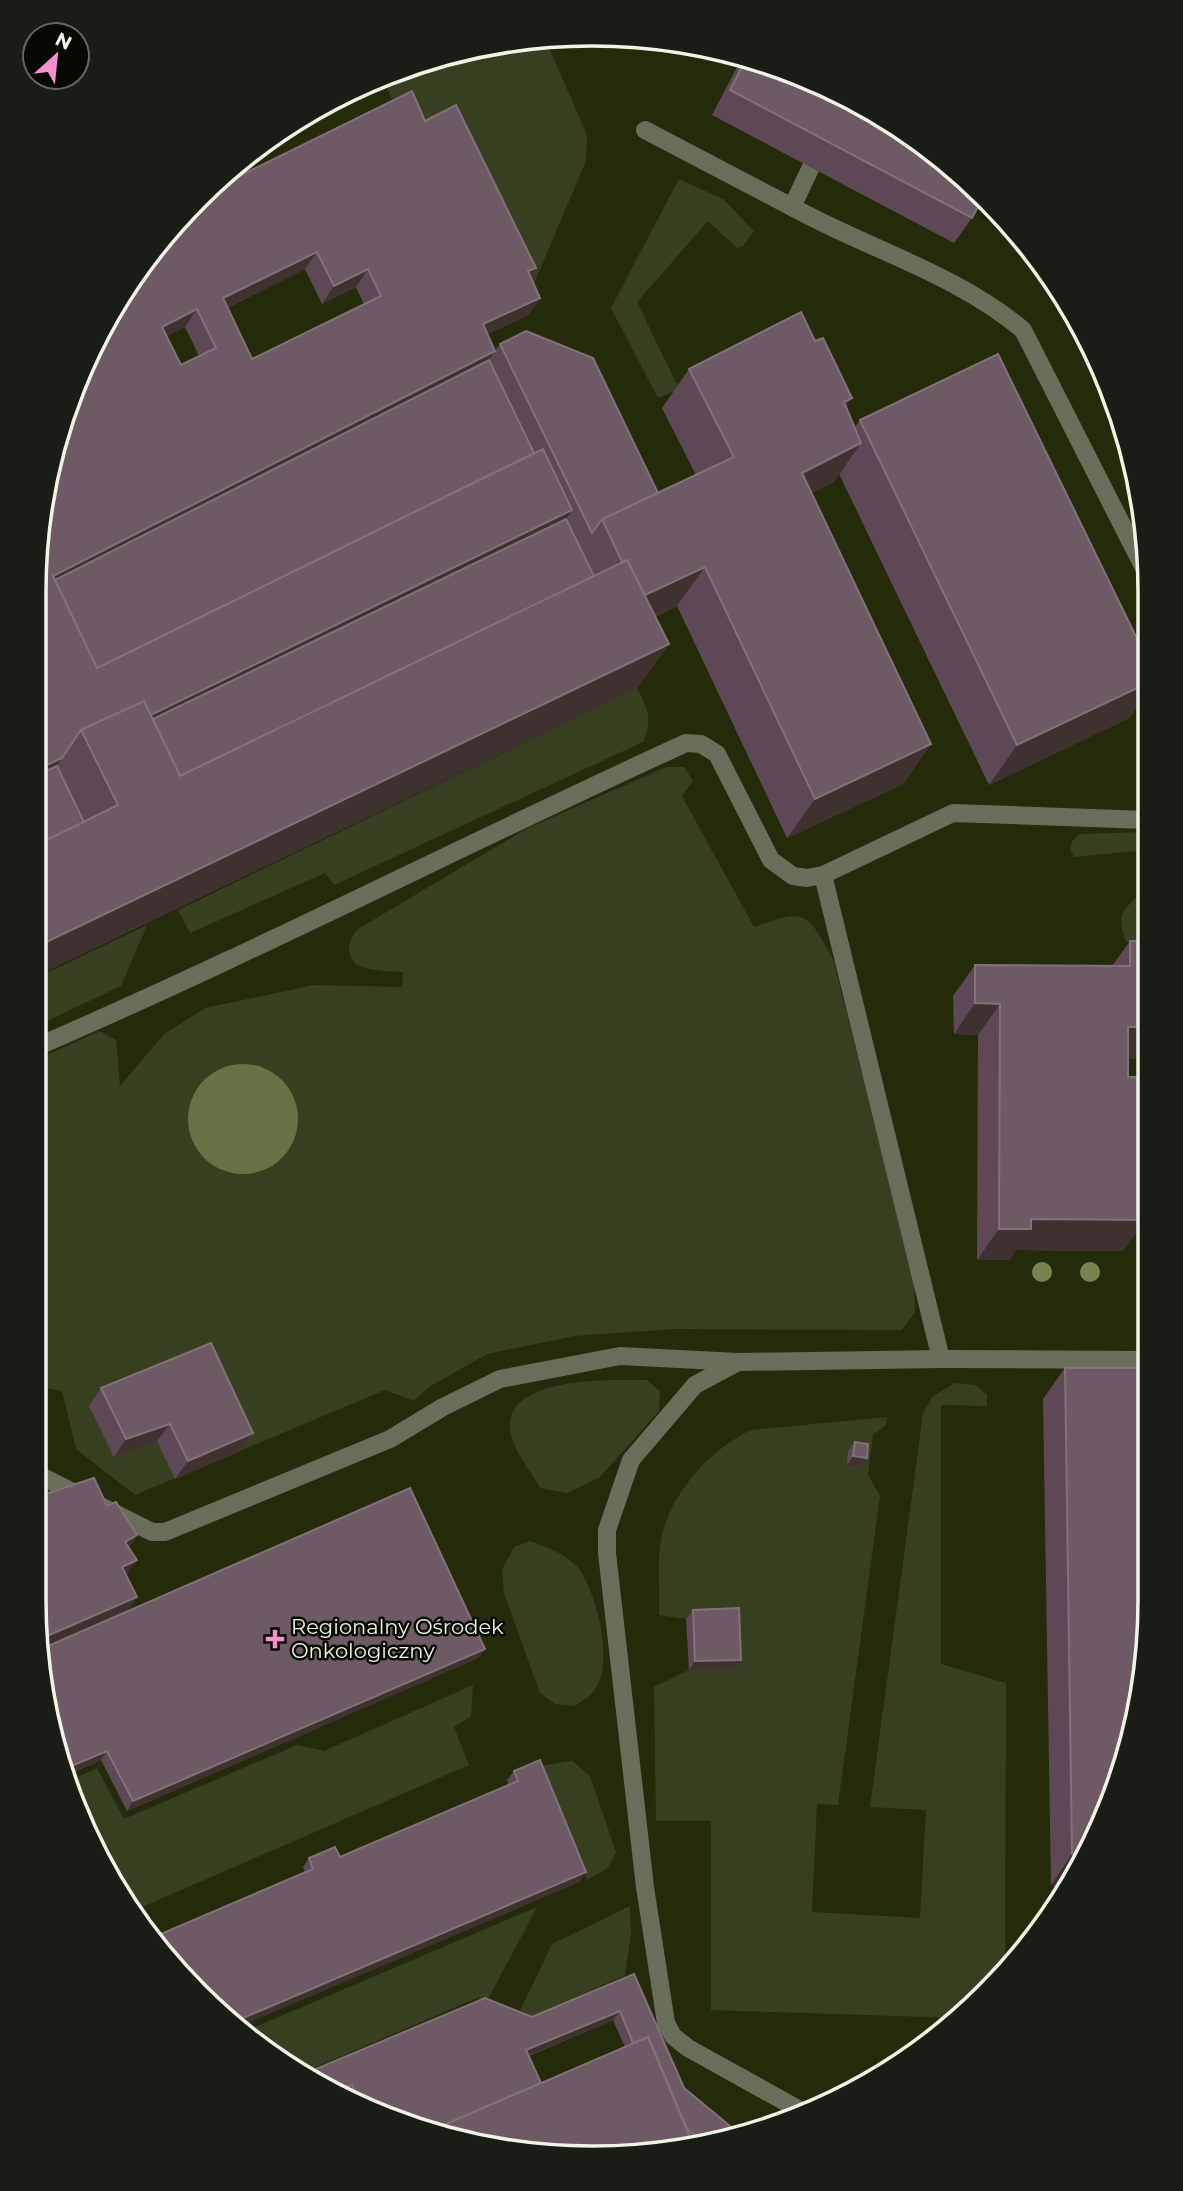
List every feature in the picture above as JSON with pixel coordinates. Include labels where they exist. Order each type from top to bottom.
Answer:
[{"type":"lane","points":[[645,130],[792,207],[946,281],[1002,312],[1023,330],[1136,552]]},
{"type":"lane","points":[[792,207],[811,167]]},
{"type":"lane","points":[[46,1043],[328,915],[494,831],[686,743],[701,744],[717,754],[771,860],[793,876],[807,878],[823,875],[953,813],[1138,820]]},
{"type":"lane","points":[[823,875],[942,1359]]},
{"type":"lane","points":[[46,1479],[152,1532],[165,1532],[390,1439],[443,1407],[500,1379],[620,1356],[738,1362],[1138,1360]]},
{"type":"lane","points":[[738,1362],[695,1385],[632,1460],[607,1530],[607,1553],[645,1887],[666,2022],[673,2036],[688,2048],[794,2107]]},
{"type":"shaded area","points":[[592,46],[663,50],[718,60],[945,179],[937,194],[997,225],[1025,259],[1064,319],[1081,350],[1109,416],[1133,520],[1138,592],[1138,1600],[1133,1671],[1119,1741],[1109,1775],[1081,1841],[1025,1932],[978,1986],[952,2010],[924,2033],[864,2072],[833,2089],[767,2117],[663,2141],[592,2146],[556,2144],[520,2141],[450,2127],[383,2104],[318,2072],[259,2033],[205,1986],[158,1932],[119,1872],[87,1808],[64,1741],[50,1671],[46,1600],[46,592],[50,520],[64,450],[87,383],[119,318],[158,259],[205,205],[259,158],[319,119],[383,87],[450,64],[520,50]]},
{"type":"shaded area","points":[[549,48],[587,135],[586,161],[524,307],[412,139],[386,86],[450,64],[520,50]]},
{"type":"shaded area","points":[[679,179],[723,199],[754,231],[743,246],[737,248],[708,221],[637,302],[679,389],[658,398],[611,308]]},
{"type":"shaded area","points":[[637,688],[648,715],[648,727],[643,742],[334,885],[325,873],[190,933],[178,910]]},
{"type":"shaded area","points":[[666,767],[684,767],[693,781],[682,796],[754,927],[794,916],[810,923],[833,959],[914,1281],[915,1312],[902,1330],[675,1329],[575,1336],[487,1354],[429,1387],[414,1401],[385,1390],[135,1495],[76,1449],[62,1391],[46,1388],[46,1056],[100,1031],[116,1040],[120,1086],[164,1034],[205,1008],[314,985],[402,987],[403,972],[362,967],[352,960],[349,950],[354,933],[526,829]]},
{"type":"shaded area","points":[[1138,832],[1138,851],[1074,857],[1070,849],[1073,840],[1080,834]]},
{"type":"shaded area","points":[[1138,895],[1138,943],[1126,942],[1122,922],[1125,910]]},
{"type":"shaded area","points":[[147,925],[121,986],[46,1021],[46,973]]},
{"type":"shaded area","points":[[243,1064],[264,1068],[282,1080],[294,1098],[298,1119],[294,1140],[282,1158],[264,1170],[243,1174],[222,1170],[204,1158],[192,1140],[188,1119],[192,1098],[204,1080],[222,1068]]},
{"type":"shaded area","points":[[647,1380],[660,1391],[659,1411],[599,1478],[567,1493],[540,1488],[511,1437],[513,1412],[524,1399],[542,1390],[564,1384]]},
{"type":"shaded area","points":[[955,1383],[975,1385],[987,1394],[987,1406],[941,1405],[941,1664],[1006,1683],[1005,1956],[978,1986],[943,2017],[711,2010],[711,1821],[656,1821],[654,1687],[689,1670],[734,1669],[686,1619],[659,1615],[660,1548],[666,1522],[673,1505],[694,1475],[721,1449],[751,1430],[887,1417],[886,1425],[873,1435],[868,1475],[880,1496],[838,1805],[817,1804],[812,1912],[920,1918],[926,1810],[870,1807],[923,1414],[932,1397]]},
{"type":"shaded area","points":[[530,1541],[558,1553],[577,1566],[593,1598],[598,1615],[602,1632],[603,1666],[599,1681],[591,1694],[575,1706],[555,1704],[540,1693],[504,1593],[502,1570],[514,1547]]},
{"type":"shaded area","points":[[473,1685],[471,1717],[454,1727],[469,1765],[141,1907],[102,1841],[75,1778],[97,1768],[124,1819],[297,1745],[324,1751]]},
{"type":"shaded area","points":[[572,1761],[590,1776],[616,1852],[608,1868],[587,1880],[541,1766]]},
{"type":"shaded area","points":[[630,1906],[631,1934],[625,1975],[527,2020],[518,2015],[552,1944]]},
{"type":"shaded area","points":[[537,1907],[487,2001],[477,1998],[312,2069],[253,2028]]},
{"type":"building","points":[[742,67],[767,74],[833,102],[924,158],[979,206],[972,218],[730,90]]},
{"type":"building","points":[[412,91],[425,121],[456,105],[536,268],[528,271],[540,298],[483,324],[495,351],[53,576],[97,668],[543,449],[572,510],[151,715],[144,701],[81,730],[62,758],[46,765],[46,592],[50,520],[74,416],[119,318],[158,259],[181,231],[233,179]],"holes":[[[317,252],[334,286],[368,269],[381,296],[252,359],[223,298]],[[197,309],[216,348],[181,365],[162,327]]]},
{"type":"building","points":[[801,312],[815,341],[823,338],[852,398],[844,402],[861,443],[802,473],[931,744],[815,799],[705,567],[645,595],[627,560],[622,562],[602,519],[734,457],[689,369]]},
{"type":"building","points":[[526,331],[593,358],[658,493],[602,519],[592,533],[500,344]]},
{"type":"building","points":[[998,354],[1138,641],[1138,688],[1017,745],[860,420]]},
{"type":"building","points":[[489,360],[534,453],[97,668],[55,580]]},
{"type":"building","points":[[566,519],[594,576],[180,776],[153,719]]},
{"type":"building","points":[[627,560],[669,644],[46,942],[46,840],[118,805],[81,730],[144,701],[180,776]]},
{"type":"building","points":[[57,766],[84,822],[46,840],[46,771]]},
{"type":"building","points":[[1130,941],[1138,941],[1138,1027],[1128,1027],[1128,1077],[1138,1077],[1138,1220],[1031,1219],[1031,1229],[999,1229],[1000,1004],[975,1003],[975,965],[1130,966]]},
{"type":"building","points":[[211,1343],[253,1433],[188,1461],[170,1424],[126,1439],[101,1388]]},
{"type":"building","points":[[1065,1368],[1138,1368],[1138,1600],[1133,1671],[1109,1775],[1081,1841],[1072,1854]]},
{"type":"building","points":[[855,1442],[868,1444],[867,1458],[853,1456]]},
{"type":"building","points":[[94,1478],[107,1506],[116,1502],[137,1535],[125,1542],[137,1560],[122,1567],[137,1597],[47,1636],[46,1600],[46,1494]]},
{"type":"building","name":"Regionalny Ośrodek Onkologiczny","points":[[410,1488],[485,1649],[133,1801],[107,1751],[71,1766],[56,1706],[48,1646]]},
{"type":"building","points":[[739,1608],[741,1660],[695,1661],[693,1610]]},
{"type":"building","points":[[540,1760],[586,1872],[242,2019],[205,1986],[160,1934],[313,1869],[309,1858],[335,1847],[340,1857],[518,1781],[514,1771]]},
{"type":"building","points":[[634,1974],[684,2088],[732,2127],[695,2136],[687,2129],[648,2037],[633,2043],[620,2011],[526,2050],[541,2083],[444,2125],[383,2104],[355,2091],[352,2085],[347,2087],[314,2070],[485,1998],[532,2017]]},
{"type":"building","points":[[648,2037],[690,2136],[592,2146],[520,2141],[444,2125]]},
{"type":"place","name":"Regionalny Ośrodek Onkologiczny","points":[[275,1639]]}]
